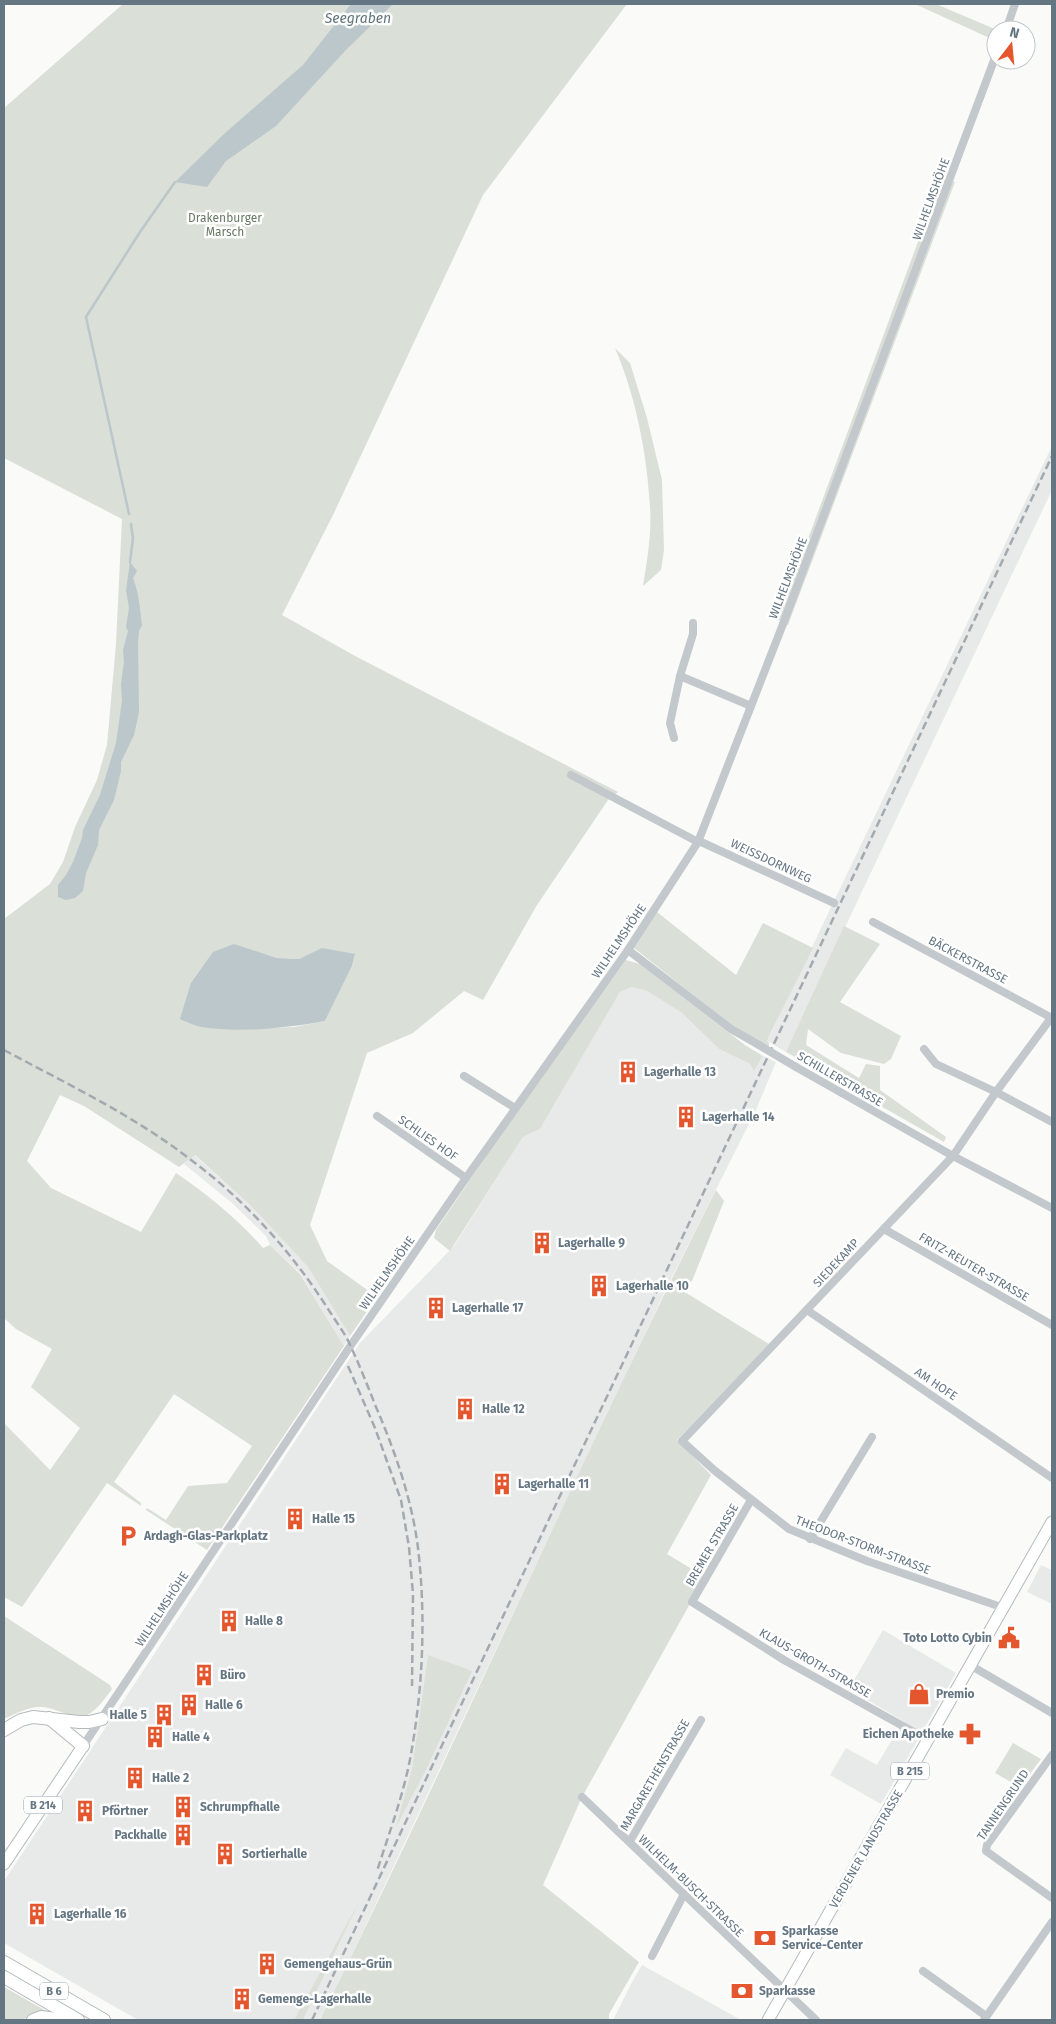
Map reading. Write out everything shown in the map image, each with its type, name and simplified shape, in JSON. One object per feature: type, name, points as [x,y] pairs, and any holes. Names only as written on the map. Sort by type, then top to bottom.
[{"type":"highway","points":[[4,1730],[21,1720],[33,1717],[79,1722],[102,1719]]},
{"type":"highway","points":[[49,1718],[83,1746]]},
{"type":"highway","name":"B 6","points":[[4,1962],[104,2020]]},
{"type":"highway","name":"B 6","points":[[4,1977],[78,2020]]},
{"type":"highway","name":"B 6","points":[[33,2020],[41,2017],[63,2020]]},
{"type":"main road","name":"VERDENER LANDSTRASSE","points":[[768,2020],[1052,1522]]},
{"type":"main road","name":"B 214","points":[[4,1864],[83,1746]]},
{"type":"street","points":[[1009,20],[1015,4]]},
{"type":"street","name":"WILHELMSHÖHE","points":[[83,1746],[342,1358],[515,1108],[628,950],[698,841],[793,598],[990,70]]},
{"type":"street","points":[[674,738],[670,722],[680,676],[693,634],[693,623]]},
{"type":"street","points":[[680,676],[751,706]]},
{"type":"street","name":"WEISSDORNWEG","points":[[571,775],[698,841],[834,903]]},
{"type":"street","name":"BÄCKERSTRASSE","points":[[873,922],[1052,1018]]},
{"type":"street","name":"SCHILLERSTRASSE","points":[[628,950],[731,1029],[954,1157],[1052,1208]]},
{"type":"street","name":"SIEDEKAMP","points":[[682,1440],[954,1157],[996,1092],[1052,1018]]},
{"type":"street","points":[[924,1049],[936,1064],[996,1092],[1052,1122]]},
{"type":"street","points":[[464,1076],[515,1108]]},
{"type":"street","name":"SCHLIES HOF","points":[[377,1116],[466,1178]]},
{"type":"street","name":"FRITZ-REUTER-STRASSE","points":[[884,1229],[1052,1325]]},
{"type":"street","name":"AM HOFE","points":[[807,1310],[1052,1478]]},
{"type":"street","points":[[810,1539],[872,1437]]},
{"type":"street","name":"THEODOR-STORM-STRASSE","points":[[682,1440],[714,1470],[789,1530],[867,1561],[1004,1608]]},
{"type":"street","name":"BREMER STRASSE","points":[[692,1602],[751,1500]]},
{"type":"street","name":"KLAUS-GROTH-STRASSE","points":[[692,1602],[784,1660],[928,1740]]},
{"type":"street","points":[[970,1666],[1052,1713]]},
{"type":"street","name":"MARGARETHENSTRASSE","points":[[630,1842],[701,1720]]},
{"type":"street","name":"TANNENGRUND","points":[[1052,1755],[987,1845],[986,1851],[1052,1898]]},
{"type":"street","name":"WILHELM-BUSCH-STRASSE","points":[[582,1797],[816,2020]]},
{"type":"street","points":[[652,1956],[684,1894]]},
{"type":"street","points":[[923,1971],[985,2018],[1049,1932],[1052,1922]]},
{"type":"shaded area","points":[[1052,446],[1052,490],[786,1052],[767,1041]]},
{"type":"shaded area","points":[[632,987],[647,991],[682,1013],[719,1049],[750,1064],[754,1071],[763,1056],[776,1062],[756,1110],[668,1285],[320,2020],[303,2020],[354,1912],[294,2020],[138,2020],[4,1943],[4,1881],[360,1343],[454,1246],[523,1137],[540,1129],[620,992]],"holes":[[[428,1655],[424,1774],[397,1824],[412,1768]]]},
{"type":"shaded area","points":[[194,1155],[250,1205],[308,1267],[350,1336],[344,1346],[300,1273],[270,1245],[266,1236],[232,1203],[184,1164]]},
{"type":"shaded area","points":[[1041,1565],[1052,1570],[1052,1604],[1027,1592]]},
{"type":"shaded area","points":[[883,1630],[956,1673],[881,1804],[830,1775],[846,1748],[877,1765],[903,1721],[849,1689]]},
{"type":"shaded area","points":[[642,1965],[741,2020],[613,2020]]},
{"type":"green space","name":"Drakenburger Marsch","points":[[123,4],[627,4],[483,195],[333,515],[282,615],[357,657],[618,792],[608,800],[537,905],[483,1000],[464,991],[413,1033],[367,1053],[310,1225],[327,1261],[377,1297],[350,1336],[308,1267],[250,1205],[195,1155],[179,1167],[84,1106],[60,1095],[27,1161],[51,1188],[141,1232],[176,1173],[222,1208],[263,1248],[270,1245],[300,1274],[344,1346],[207,1550],[146,1510],[147,1508],[166,1520],[188,1486],[227,1483],[252,1446],[174,1394],[114,1482],[141,1503],[141,1506],[107,1483],[22,1607],[4,1597],[4,1423],[50,1470],[80,1428],[31,1387],[52,1349],[16,1329],[4,1318],[4,919],[50,884],[63,862],[75,827],[97,780],[107,745],[116,644],[122,519],[4,458],[4,108]],"holes":[[[234,945],[277,958],[299,959],[321,949],[355,955],[352,966],[325,1021],[294,1027],[242,1029]]]},
{"type":"green space","points":[[915,4],[936,4],[986,25],[986,36]]},
{"type":"green space","points":[[942,177],[955,182],[788,625],[778,620]]},
{"type":"green space","points":[[615,348],[630,363],[647,418],[662,480],[664,550],[661,570],[643,586],[650,527],[646,467],[635,406]]},
{"type":"green space","points":[[657,912],[736,975],[763,923],[813,948],[770,1034],[767,1041],[769,1047],[736,1029],[634,948]]},
{"type":"green space","points":[[844,926],[880,944],[840,1002],[901,1036],[891,1059],[884,1064],[841,1053],[808,1029],[806,1045],[859,1078],[866,1064],[880,1066],[880,1090],[946,1137],[944,1142],[786,1052]]},
{"type":"green space","points":[[626,960],[640,964],[745,1045],[763,1056],[754,1071],[750,1064],[719,1049],[682,1013],[647,991],[632,987],[620,992],[540,1129],[523,1137],[450,1251],[434,1238],[436,1230],[518,1109]]},
{"type":"green space","points":[[716,1190],[724,1201],[692,1281],[675,1286],[769,1344],[677,1440],[711,1475],[667,1554],[705,1577],[582,1797],[543,1885],[639,1962],[609,2014],[609,2020],[320,2020],[420,1813],[615,1397]]},
{"type":"green space","points":[[4,1616],[110,1685],[112,1689],[99,1706],[83,1716],[71,1715],[46,1707],[35,1707],[4,1719]]},
{"type":"green space","points":[[428,1655],[472,1671],[424,1774],[396,1827],[412,1768]]},
{"type":"green space","points":[[1013,1743],[1041,1759],[1020,1787],[995,1773]]},
{"type":"green space","points":[[359,1902],[303,2020],[294,2020]]},
{"type":"green space","points":[[4,1987],[48,2012],[32,2015],[22,2020],[4,2020]]},
{"type":"water","name":"Seegraben","points":[[351,4],[393,4],[345,51],[276,126],[226,161],[207,187],[175,182],[224,134],[303,65]]},
{"type":"water","points":[[130,562],[137,571],[133,578],[138,595],[142,625],[139,631],[138,642],[139,712],[134,735],[121,762],[121,771],[114,800],[99,830],[98,845],[86,873],[83,891],[75,898],[66,900],[58,897],[58,885],[73,862],[83,830],[100,795],[116,743],[122,701],[123,650],[128,631],[126,627],[129,608],[126,590]]},
{"type":"water","points":[[234,944],[277,958],[299,959],[322,948],[355,954],[352,966],[325,1021],[280,1028],[232,1030],[199,1026],[180,1019],[191,983],[213,952]]},
{"type":"waterway","points":[[129,514],[86,317],[140,232],[175,182]]},
{"type":"waterway","points":[[130,562],[133,538],[131,524]]},
{"type":"railway","points":[[312,2020],[1052,456]]},
{"type":"railway","points":[[4,1050],[126,1116],[173,1146],[215,1179],[252,1213],[286,1251],[316,1291],[344,1334],[354,1354],[390,1441],[412,1512],[418,1548],[422,1599],[421,1677],[411,1754],[400,1799],[377,1871]]},
{"type":"railway","points":[[348,1366],[375,1428],[401,1500],[409,1547],[413,1594],[412,1686]]},
{"type":"place","name":"Lagerhalle 13","points":[[628,1072]]},
{"type":"place","name":"Lagerhalle 14","points":[[686,1117]]},
{"type":"place","name":"Lagerhalle 9","points":[[542,1243]]},
{"type":"place","name":"Lagerhalle 10","points":[[599,1286]]},
{"type":"place","name":"Lagerhalle 17","points":[[436,1308]]},
{"type":"place","name":"Halle 12","points":[[465,1409]]},
{"type":"place","name":"Lagerhalle 11","points":[[502,1484]]},
{"type":"place","name":"Halle 15","points":[[295,1519]]},
{"type":"place","name":"Ardagh-Glas-Parkplatz","points":[[128,1536]]},
{"type":"place","name":"Halle 8","points":[[229,1621]]},
{"type":"place","name":"Toto Lotto Cybin","points":[[1009,1638]]},
{"type":"place","name":"Büro","points":[[204,1675]]},
{"type":"place","name":"Premio","points":[[919,1694]]},
{"type":"place","name":"Halle 6","points":[[189,1705]]},
{"type":"place","name":"Halle 5","points":[[164,1715]]},
{"type":"place","name":"Eichen Apotheke","points":[[970,1734]]},
{"type":"place","name":"Halle 4","points":[[155,1737]]},
{"type":"place","name":"Halle 2","points":[[135,1778]]},
{"type":"place","name":"Schrumpfhalle","points":[[183,1807]]},
{"type":"place","name":"Pförtner","points":[[85,1811]]},
{"type":"place","name":"Packhalle","points":[[183,1835]]},
{"type":"place","name":"Sortierhalle","points":[[225,1854]]},
{"type":"place","name":"Lagerhalle 16","points":[[37,1914]]},
{"type":"place","name":"Sparkasse Service-Center","points":[[765,1938]]},
{"type":"place","name":"Gemengehaus-Grün","points":[[267,1964]]},
{"type":"place","name":"Sparkasse","points":[[742,1991]]},
{"type":"place","name":"Gemenge-Lagerhalle","points":[[242,1999]]}]
